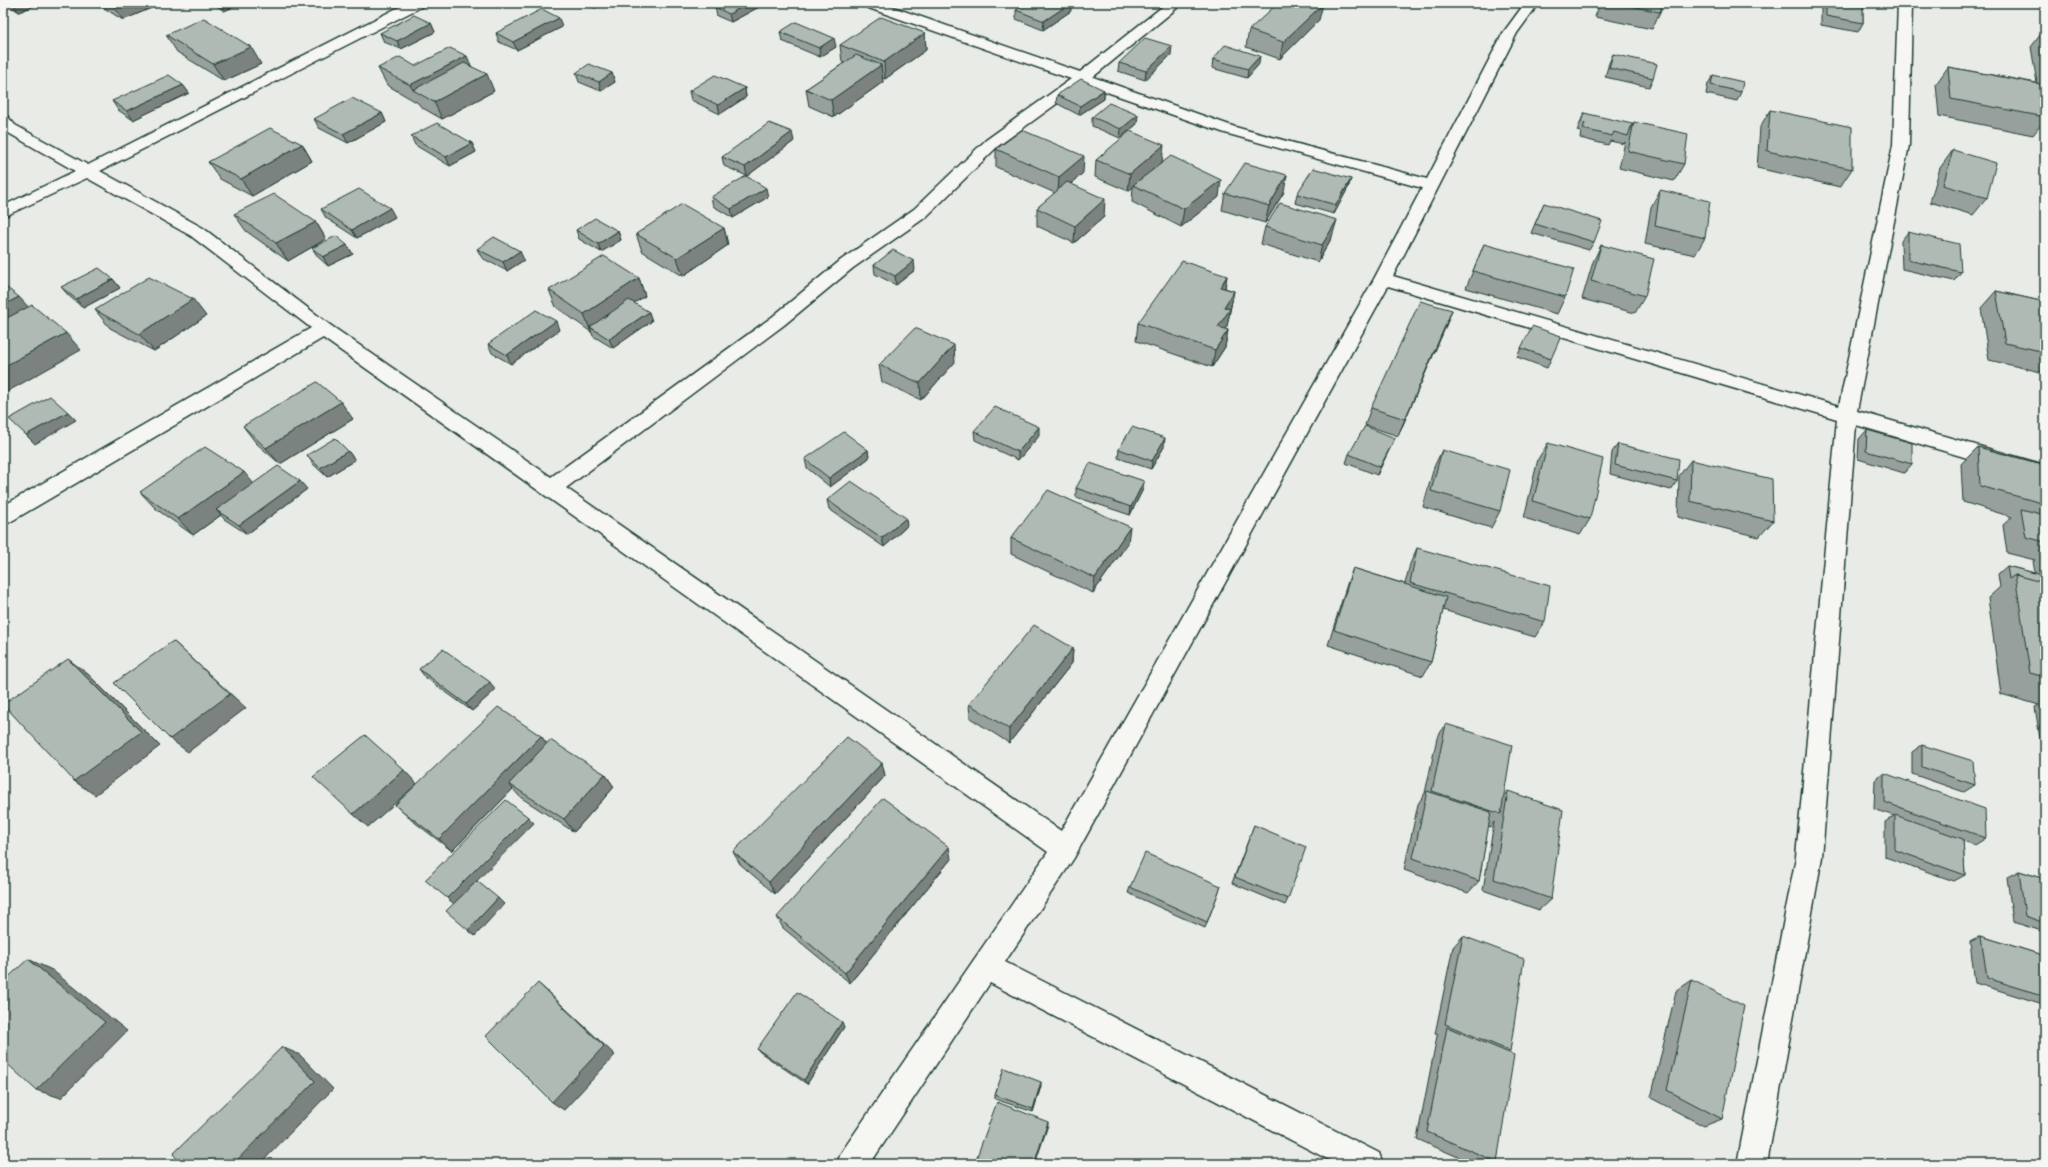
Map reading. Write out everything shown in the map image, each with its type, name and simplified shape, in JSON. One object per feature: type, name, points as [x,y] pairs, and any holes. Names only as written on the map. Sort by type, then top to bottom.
[{"type":"street","points":[[868,3],[1230,130],[1430,185]]},
{"type":"street","points":[[551,488],[686,386],[778,322],[847,264],[920,213],[992,143],[1082,78],[1176,3]]},
{"type":"street","points":[[852,1164],[1065,850],[1383,279],[1430,185],[1510,33],[1532,3]]},
{"type":"street","points":[[1752,1164],[1809,857],[1847,414],[1901,145],[1905,3]]},
{"type":"street","points":[[3,212],[88,171],[408,5]]},
{"type":"street","points":[[3,120],[10,128],[197,232],[324,329],[1065,850]]},
{"type":"street","points":[[1383,279],[2045,473]]},
{"type":"street","points":[[3,516],[324,329]]},
{"type":"street","points":[[985,966],[1368,1164]]},
{"type":"building","points":[[723,3],[749,3],[729,14],[715,7]]},
{"type":"building","points":[[1027,3],[1071,3],[1044,21],[1016,10]]},
{"type":"building","points":[[1278,3],[1323,4],[1283,42],[1249,30]]},
{"type":"building","points":[[1616,3],[1663,3],[1660,12]]},
{"type":"building","points":[[1826,3],[1863,3],[1863,23],[1826,16]]},
{"type":"building","points":[[542,9],[559,18],[513,42],[496,33]]},
{"type":"building","points":[[414,15],[431,23],[397,41],[380,33]]},
{"type":"building","points":[[881,17],[925,33],[884,62],[840,45]]},
{"type":"building","points":[[204,18],[251,47],[213,64],[166,35]]},
{"type":"building","points":[[796,22],[834,38],[819,48],[780,32]]},
{"type":"building","points":[[1145,38],[1172,46],[1146,71],[1119,63]]},
{"type":"building","points":[[1225,45],[1260,56],[1248,69],[1213,59]]},
{"type":"building","points":[[450,48],[467,56],[410,85],[378,68],[400,57],[415,66]]},
{"type":"building","points":[[1613,54],[1657,64],[1653,78],[1609,68]]},
{"type":"building","points":[[856,55],[881,65],[831,100],[806,89]]},
{"type":"building","points":[[464,63],[487,74],[434,102],[413,90]]},
{"type":"building","points":[[589,64],[612,73],[599,82],[576,73]]},
{"type":"building","points":[[1948,67],[2040,84],[2045,117],[1951,99]]},
{"type":"building","points":[[169,75],[183,85],[127,111],[112,101]]},
{"type":"building","points":[[715,75],[745,88],[718,105],[689,91]]},
{"type":"building","points":[[1713,75],[1743,82],[1741,92],[1711,85]]},
{"type":"building","points":[[1081,79],[1104,90],[1080,106],[1057,95]]},
{"type":"building","points":[[352,98],[382,113],[343,134],[314,119]]},
{"type":"building","points":[[1109,103],[1138,115],[1121,129],[1092,117]]},
{"type":"building","points":[[1770,110],[1852,127],[1852,169],[1767,151]]},
{"type":"building","points":[[1584,113],[1632,124],[1628,136],[1614,132],[1612,136],[1583,129],[1585,123],[1581,122]]},
{"type":"building","points":[[1634,122],[1688,134],[1684,164],[1628,151]]},
{"type":"building","points":[[437,123],[472,143],[446,157],[411,136]]},
{"type":"building","points":[[769,123],[792,132],[745,167],[722,157]]},
{"type":"building","points":[[270,128],[302,144],[241,179],[208,162]]},
{"type":"building","points":[[1022,130],[1084,156],[1059,177],[996,149]]},
{"type":"building","points":[[1130,131],[1164,145],[1130,174],[1096,160]]},
{"type":"building","points":[[1953,150],[1996,163],[1987,198],[1943,185]]},
{"type":"building","points":[[1171,156],[1221,180],[1184,209],[1133,185]]},
{"type":"building","points":[[1245,163],[1287,175],[1269,206],[1225,193]]},
{"type":"building","points":[[1313,168],[1351,179],[1336,205],[1297,194]]},
{"type":"building","points":[[746,176],[766,188],[731,209],[711,197]]},
{"type":"building","points":[[1067,182],[1105,199],[1075,226],[1037,208]]},
{"type":"building","points":[[359,189],[390,208],[352,230],[321,209]]},
{"type":"building","points":[[1660,190],[1710,201],[1705,238],[1655,226]]},
{"type":"building","points":[[274,194],[316,222],[276,243],[234,214]]},
{"type":"building","points":[[1280,203],[1337,220],[1322,245],[1265,227]]},
{"type":"building","points":[[1544,203],[1602,221],[1594,242],[1535,224]]},
{"type":"building","points":[[682,204],[724,228],[677,258],[636,234]]},
{"type":"building","points":[[595,218],[618,231],[598,244],[576,230]]},
{"type":"building","points":[[1908,232],[1959,244],[1961,272],[1908,260]]},
{"type":"building","points":[[336,236],[347,245],[323,257],[312,248]]},
{"type":"building","points":[[494,237],[520,251],[503,262],[477,249]]},
{"type":"building","points":[[1484,244],[1574,269],[1565,297],[1473,271]]},
{"type":"building","points":[[1601,245],[1654,259],[1645,296],[1591,281]]},
{"type":"building","points":[[893,250],[914,261],[895,276],[874,265]]},
{"type":"building","points":[[604,256],[639,278],[584,314],[549,290]]},
{"type":"building","points":[[1182,261],[1227,276],[1220,287],[1234,291],[1224,307],[1230,309],[1218,327],[1228,330],[1215,350],[1138,323]]},
{"type":"building","points":[[99,268],[113,279],[76,299],[61,287]]},
{"type":"building","points":[[149,277],[193,299],[139,334],[95,310]]},
{"type":"building","points":[[3,285],[19,297],[3,305]]},
{"type":"building","points":[[1996,291],[2045,302],[2045,352],[2005,343]]},
{"type":"building","points":[[629,300],[649,312],[609,339],[590,327]]},
{"type":"building","points":[[1420,301],[1452,310],[1405,419],[1371,408]]},
{"type":"building","points":[[32,305],[66,333],[3,367],[3,320]]},
{"type":"building","points":[[536,310],[556,321],[507,355],[488,344]]},
{"type":"building","points":[[1532,326],[1561,336],[1551,359],[1521,348]]},
{"type":"building","points":[[915,328],[954,345],[920,383],[879,365]]},
{"type":"building","points":[[317,382],[341,402],[266,448],[243,426]]},
{"type":"building","points":[[50,396],[68,412],[26,435],[9,419]]},
{"type":"building","points":[[995,407],[1039,427],[1018,452],[974,431]]},
{"type":"building","points":[[1365,426],[1395,438],[1380,467],[1349,454]]},
{"type":"building","points":[[1132,427],[1165,438],[1152,461],[1119,449]]},
{"type":"building","points":[[1867,430],[1912,443],[1912,464],[1866,451]]},
{"type":"building","points":[[844,432],[868,450],[829,478],[805,459]]},
{"type":"building","points":[[335,438],[348,451],[320,468],[307,455]]},
{"type":"building","points":[[1548,443],[1603,459],[1590,519],[1533,501]]},
{"type":"building","points":[[1618,444],[1679,459],[1677,481],[1615,465]]},
{"type":"building","points":[[205,447],[244,472],[178,519],[140,492]]},
{"type":"building","points":[[1978,447],[2045,465],[2045,504],[1980,486]]},
{"type":"building","points":[[1442,450],[1510,470],[1500,511],[1431,491]]},
{"type":"building","points":[[1691,460],[1772,479],[1773,521],[1690,501]]},
{"type":"building","points":[[1090,463],[1144,481],[1131,507],[1076,488]]},
{"type":"building","points":[[278,466],[300,481],[239,525],[216,510]]},
{"type":"building","points":[[851,481],[906,518],[882,538],[827,500]]},
{"type":"building","points":[[1048,490],[1130,527],[1095,578],[1011,538]]},
{"type":"building","points":[[2021,509],[2045,515],[2045,542],[2026,537]]},
{"type":"building","points":[[1417,548],[1550,586],[1545,622],[1410,583]]},
{"type":"building","points":[[2007,566],[2042,575],[2043,583],[2015,575],[2009,579]]},
{"type":"building","points":[[1353,568],[1446,597],[1431,662],[1334,630]]},
{"type":"building","points":[[2015,575],[2045,583],[2045,677],[2030,673]]},
{"type":"building","points":[[1034,625],[1073,648],[1009,729],[969,704]]},
{"type":"building","points":[[173,641],[230,694],[170,739],[114,683]]},
{"type":"building","points":[[443,649],[490,682],[466,704],[419,669]]},
{"type":"building","points":[[68,659],[141,732],[74,781],[3,704]]},
{"type":"building","points":[[498,707],[541,736],[439,839],[395,805]]},
{"type":"building","points":[[1446,724],[1512,745],[1501,814],[1432,791]]},
{"type":"building","points":[[365,735],[404,770],[353,814],[313,777]]},
{"type":"building","points":[[847,737],[882,763],[769,882],[733,852]]},
{"type":"building","points":[[550,740],[605,774],[564,819],[509,784]]},
{"type":"building","points":[[1922,745],[1973,761],[1975,785],[1922,767]]},
{"type":"building","points":[[1884,773],[1985,809],[1986,838],[1884,802]]},
{"type":"building","points":[[1427,791],[1491,812],[1479,881],[1413,858]]},
{"type":"building","points":[[1508,791],[1563,810],[1551,899],[1494,879]]},
{"type":"building","points":[[883,798],[949,847],[845,973],[777,917]]},
{"type":"building","points":[[506,800],[528,817],[447,898],[425,880]]},
{"type":"building","points":[[1895,815],[1963,839],[1965,875],[1895,850]]},
{"type":"building","points":[[1254,825],[1306,847],[1288,899],[1235,877]]},
{"type":"building","points":[[1145,853],[1221,886],[1207,922],[1130,887]]},
{"type":"building","points":[[2019,871],[2045,879],[2045,923],[2025,916]]},
{"type":"building","points":[[477,881],[498,898],[468,930],[446,911]]},
{"type":"building","points":[[1463,936],[1524,959],[1510,1051],[1445,1024]]},
{"type":"building","points":[[1981,936],[2045,956],[2045,996],[1987,978]]},
{"type":"building","points":[[28,959],[105,1022],[36,1090],[3,1060],[3,982]]},
{"type":"building","points":[[1692,980],[1744,1006],[1722,1119],[1667,1090]]},
{"type":"building","points":[[538,983],[604,1046],[552,1102],[486,1036]]},
{"type":"building","points":[[797,992],[842,1022],[804,1080],[757,1049]]},
{"type":"building","points":[[1447,1027],[1514,1055],[1497,1162],[1427,1132]]},
{"type":"building","points":[[282,1047],[315,1081],[233,1164],[182,1164],[173,1154]]},
{"type":"building","points":[[1004,1068],[1041,1082],[1033,1109],[995,1095]]},
{"type":"building","points":[[997,1102],[1048,1122],[1034,1164],[980,1164],[975,1162]]}]
